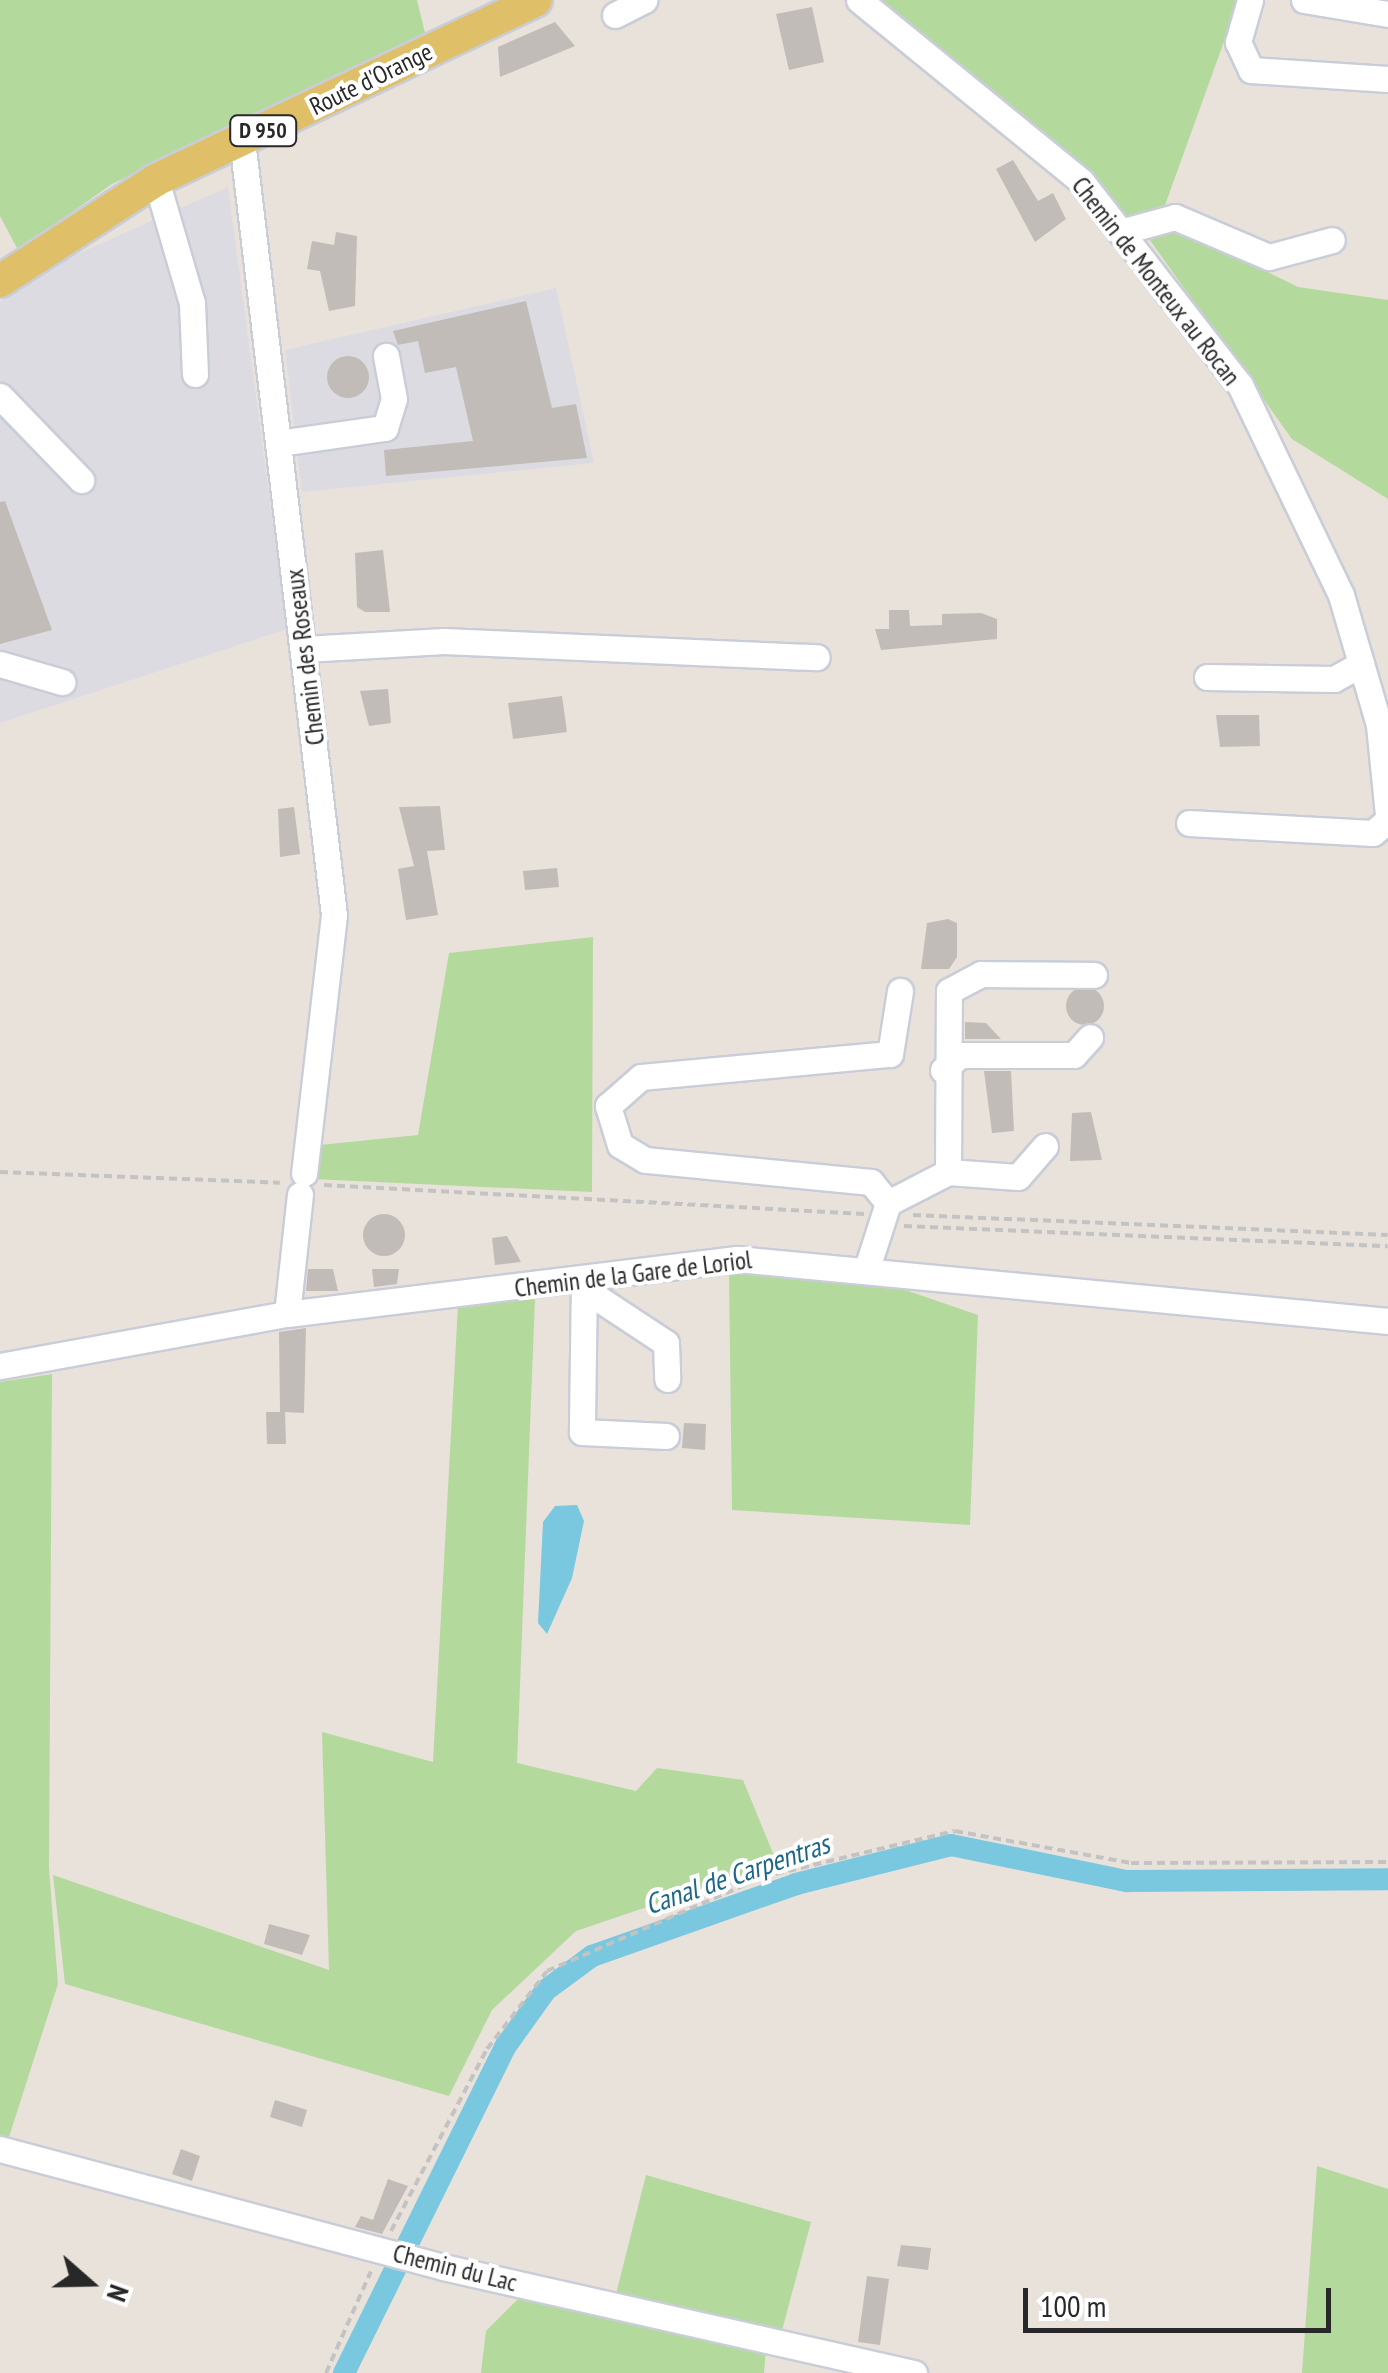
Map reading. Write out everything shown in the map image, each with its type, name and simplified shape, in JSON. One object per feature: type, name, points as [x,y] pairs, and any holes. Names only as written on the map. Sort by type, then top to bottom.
[{"type":"main road","name":"Route d'Orange","points":[[3,271],[156,180],[536,0]]},
{"type":"street","points":[[615,15],[644,0]]},
{"type":"street","name":"Chemin de Monteux au Rocan","points":[[858,0],[1081,180],[1240,385],[1341,595],[1361,664],[1388,818],[1373,833],[1189,822]]},
{"type":"street","points":[[1250,0],[1238,42],[1251,70],[1388,79]]},
{"type":"street","points":[[1304,0],[1388,14]]},
{"type":"street","name":"Chemin des Roseaux","points":[[242,140],[304,649],[335,950],[286,1314]]},
{"type":"street","points":[[156,180],[192,303],[195,374]]},
{"type":"street","points":[[1120,232],[1175,217],[1269,257],[1332,240]]},
{"type":"street","points":[[279,443],[385,428],[394,398],[386,356]]},
{"type":"street","points":[[0,396],[81,480]]},
{"type":"street","points":[[304,649],[444,641],[817,657]]},
{"type":"street","points":[[0,664],[62,682]]},
{"type":"street","points":[[1207,677],[1334,679],[1361,664]]},
{"type":"street","points":[[948,1172],[944,1011],[961,980],[1094,975]]},
{"type":"street","points":[[867,1268],[883,1214],[871,1182],[645,1160],[620,1144],[608,1106],[641,1078],[728,1076],[890,1054],[900,991]]},
{"type":"street","points":[[943,1070],[960,1055],[1074,1055],[1090,1037]]},
{"type":"street","points":[[883,1214],[948,1172],[1018,1177],[1046,1146]]},
{"type":"street","name":"Chemin de la Gare de Loriol","points":[[0,1366],[286,1314],[584,1284],[737,1259],[867,1268],[1388,1321]]},
{"type":"street","points":[[584,1284],[666,1343],[667,1379]]},
{"type":"street","points":[[584,1284],[582,1432],[666,1436]]},
{"type":"street","name":"Chemin du Lac","points":[[0,2148],[394,2253],[914,2373]]},
{"type":"path","points":[[0,1172],[1388,1235]]},
{"type":"path","points":[[883,1214],[1388,1246]]},
{"type":"path","points":[[326,2373],[394,2253],[487,2049],[548,1971],[763,1877],[955,1831],[1132,1863],[1388,1862]]},
{"type":"shaded area","points":[[228,187],[287,629],[0,723],[0,302],[50,266]]},
{"type":"shaded area","points":[[556,288],[594,463],[302,492],[285,350]]},
{"type":"green space","points":[[0,0],[417,0],[425,33],[112,184],[18,250],[0,216]]},
{"type":"green space","points":[[874,0],[1239,0],[1164,208],[1130,221],[1090,171]]},
{"type":"green space","points":[[1174,226],[1298,287],[1388,300],[1388,499],[1292,439],[1144,232]]},
{"type":"green space","points":[[593,937],[592,1192],[312,1179],[320,1145],[418,1135],[449,953]]},
{"type":"green space","points":[[770,1266],[856,1273],[978,1315],[970,1525],[732,1510],[729,1273]]},
{"type":"green space","points":[[535,1298],[517,1763],[636,1791],[657,1768],[743,1780],[777,1863],[576,1931],[492,2010],[449,2096],[65,1984],[53,1875],[329,1970],[322,1732],[433,1762],[458,1305]]},
{"type":"green space","points":[[52,1374],[49,1868],[58,1984],[8,2140],[0,2137],[0,1382]]},
{"type":"green space","points":[[1317,2166],[1388,2189],[1388,2373],[1302,2373]]},
{"type":"green space","points":[[646,2175],[811,2222],[780,2338],[615,2298]]},
{"type":"green space","points":[[525,2292],[766,2349],[764,2373],[481,2373],[486,2331]]},
{"type":"water","points":[[577,1505],[584,1521],[572,1578],[547,1634],[538,1623],[543,1522],[555,1506]]},
{"type":"building","points":[[812,7],[824,62],[789,70],[776,14]]},
{"type":"building","points":[[555,22],[575,46],[500,77],[498,47]]},
{"type":"building","points":[[1013,160],[1038,201],[1053,193],[1066,219],[1035,242],[996,169]]},
{"type":"building","points":[[336,232],[357,236],[355,306],[329,311],[320,271],[307,269],[312,241],[334,245]]},
{"type":"building","points":[[526,301],[552,408],[576,404],[587,458],[386,476],[384,450],[473,441],[456,367],[425,373],[418,341],[398,345],[393,331]]},
{"type":"building","points":[[348,356],[363,362],[369,377],[363,392],[348,398],[333,392],[327,377],[333,362]]},
{"type":"building","points":[[5,501],[52,630],[0,644],[0,502]]},
{"type":"building","points":[[383,550],[390,612],[365,612],[357,607],[355,553]]},
{"type":"building","points":[[889,610],[909,610],[910,626],[942,625],[942,614],[981,613],[997,619],[997,639],[881,650],[875,629],[889,629]]},
{"type":"building","points":[[388,689],[391,723],[369,726],[360,691]]},
{"type":"building","points":[[562,696],[567,732],[513,739],[508,703]]},
{"type":"building","points":[[1216,715],[1259,715],[1260,746],[1220,747]]},
{"type":"building","points":[[440,806],[445,850],[427,851],[438,915],[406,920],[398,869],[414,866],[399,807]]},
{"type":"building","points":[[294,807],[300,854],[280,857],[278,809]]},
{"type":"building","points":[[557,868],[559,887],[525,890],[523,871]]},
{"type":"building","points":[[948,919],[957,923],[957,957],[949,969],[921,969],[927,923]]},
{"type":"building","points":[[1085,987],[1098,993],[1104,1006],[1098,1019],[1085,1025],[1072,1019],[1066,1006],[1072,993]]},
{"type":"building","points":[[965,1022],[986,1023],[1001,1039],[965,1039]]},
{"type":"building","points":[[984,1071],[1011,1071],[1014,1131],[992,1133]]},
{"type":"building","points":[[1091,1112],[1102,1160],[1070,1161],[1072,1113]]},
{"type":"building","points":[[384,1214],[399,1220],[405,1235],[399,1250],[384,1256],[369,1250],[363,1235],[369,1220]]},
{"type":"building","points":[[507,1236],[521,1262],[495,1265],[492,1238]]},
{"type":"building","points":[[308,1269],[333,1269],[338,1291],[306,1291]]},
{"type":"building","points":[[372,1269],[399,1269],[397,1284],[374,1287]]},
{"type":"building","points":[[306,1328],[304,1413],[285,1412],[286,1444],[267,1444],[266,1412],[280,1412],[279,1332]]},
{"type":"building","points":[[684,1423],[706,1424],[705,1450],[682,1448]]},
{"type":"building","points":[[269,1924],[310,1935],[302,1955],[264,1944]]},
{"type":"building","points":[[275,2100],[307,2110],[302,2127],[270,2117]]},
{"type":"building","points":[[181,2149],[200,2156],[192,2181],[172,2174]]},
{"type":"building","points":[[388,2179],[408,2186],[382,2234],[355,2227],[361,2216],[373,2220]]},
{"type":"building","points":[[901,2245],[931,2248],[928,2270],[897,2266]]},
{"type":"building","points":[[867,2276],[889,2279],[880,2345],[858,2342]]},
{"type":"waterway","name":"Canal de Carpentras","points":[[344,2373],[505,2047],[546,1990],[592,1956],[796,1884],[951,1845],[1127,1881],[1388,1879]]}]
